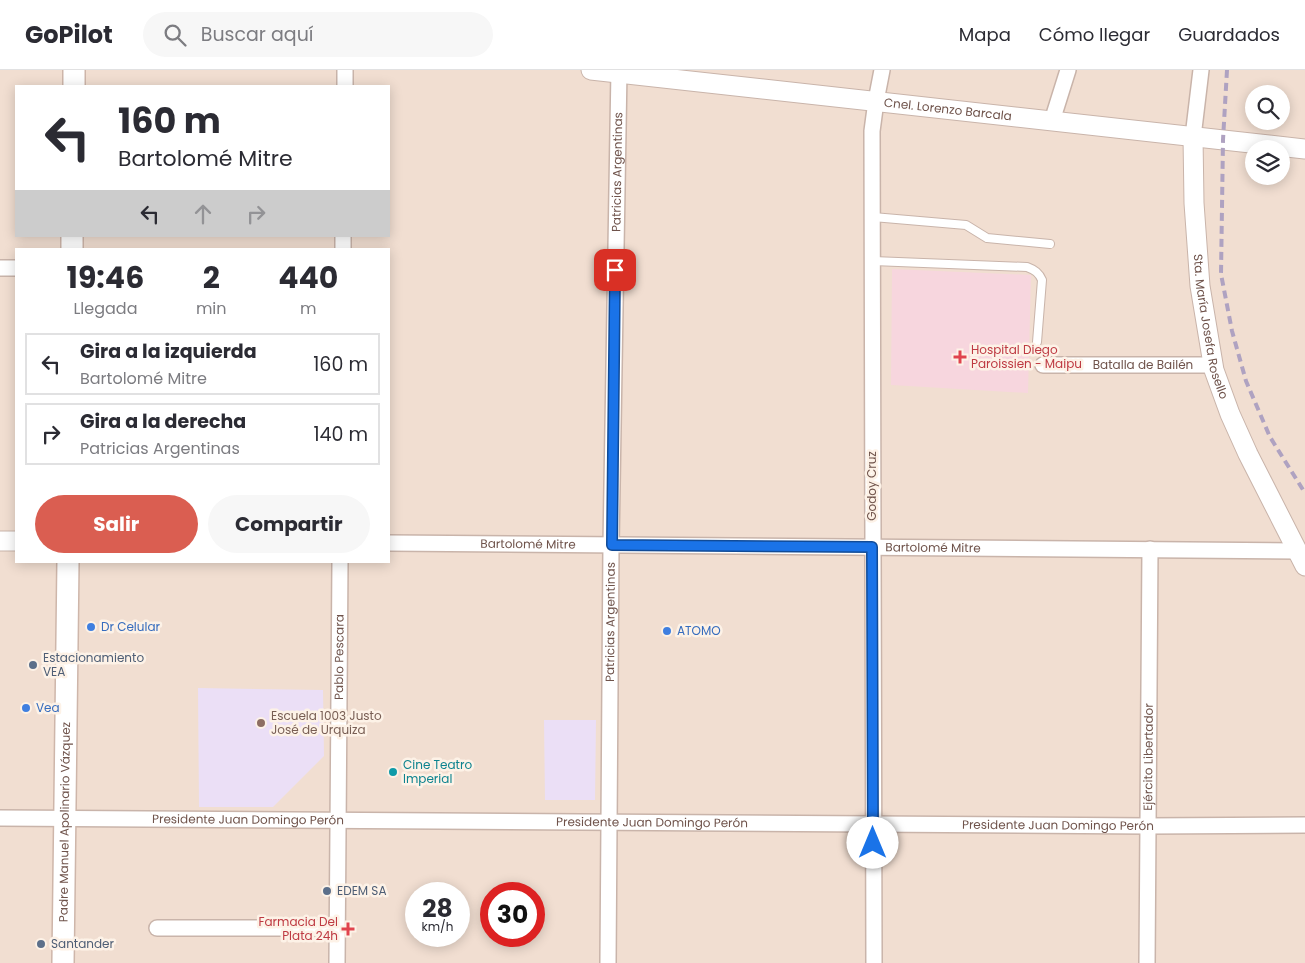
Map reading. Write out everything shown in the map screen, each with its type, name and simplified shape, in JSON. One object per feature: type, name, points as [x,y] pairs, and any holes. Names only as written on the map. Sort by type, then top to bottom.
[{"type":"main road","points":[[74,70],[74,85]]},
{"type":"main road","name":"Padre Manuel Apolinario Vázquez","points":[[64,963],[68,563]]},
{"type":"street","points":[[345,70],[345,85]]},
{"type":"street","name":"Cnel. Lorenzo Barcala","points":[[591,70],[618,71],[1305,149]]},
{"type":"street","name":"Godoy Cruz","points":[[874,963],[872,131],[882,70]]},
{"type":"street","points":[[1052,121],[1068,70]]},
{"type":"street","name":"Sta. María Josefa Rosello","points":[[1201,70],[1193,137],[1194,203],[1200,286],[1214,365],[1230,414],[1300,559]]},
{"type":"street","name":"Patricias Argentinas","points":[[608,963],[618,71]]},
{"type":"street","points":[[0,268],[15,268]]},
{"type":"street","name":"Batalla de Bailén","points":[[1043,365],[1214,365]]},
{"type":"street","points":[[0,541],[15,542]]},
{"type":"street","name":"Bartolomé Mitre","points":[[390,543],[1150,549],[1300,559]]},
{"type":"street","name":"Ejército Libertador","points":[[1147,963],[1150,549]]},
{"type":"street","name":"Pablo Pescara","points":[[337,963],[340,563]]},
{"type":"street","name":"Presidente Juan Domingo Perón","points":[[0,818],[1148,826],[1305,825]]},
{"type":"street","points":[[157,928],[337,928]]},
{"type":"lane","points":[[873,217],[966,225],[987,238],[1050,244]]},
{"type":"lane","points":[[873,261],[1027,267],[1040,274],[1042,280],[1038,342]]},
{"type":"shaded area","points":[[0,70],[1305,70],[1305,963],[0,963]]},
{"type":"shaded area","name":"Hospital Diego Paroissien - Maipu","points":[[892,269],[1031,275],[1028,393],[891,385]]},
{"type":"shaded area","name":"Escuela 1003 Justo José de Urquiza","points":[[198,688],[323,690],[324,756],[273,807],[199,807]]},
{"type":"shaded area","points":[[544,720],[596,720],[595,800],[545,800]]},
{"type":"railway","points":[[1227,70],[1223,140],[1221,274],[1232,331],[1246,381],[1270,437],[1305,493]]},
{"type":"place","name":"Hospital Diego Paroissien - Maipu","points":[[960,357]]},
{"type":"place","name":"Dr Celular","points":[[91,627]]},
{"type":"place","name":"ATOMO","points":[[667,631]]},
{"type":"place","name":"Estacionamiento VEA","points":[[33,665]]},
{"type":"place","name":"Vea","points":[[26,708]]},
{"type":"place","name":"Escuela 1003 Justo José de Urquiza","points":[[261,723]]},
{"type":"place","name":"Cine Teatro Imperial","points":[[393,772]]},
{"type":"place","name":"EDEM SA","points":[[327,891]]},
{"type":"place","name":"Farmacia Del Plata 24h","points":[[348,929]]},
{"type":"place","name":"Santander","points":[[41,944]]},
{"type":"route","points":[[615,270],[612,545],[872,547],[873,843]]}]
